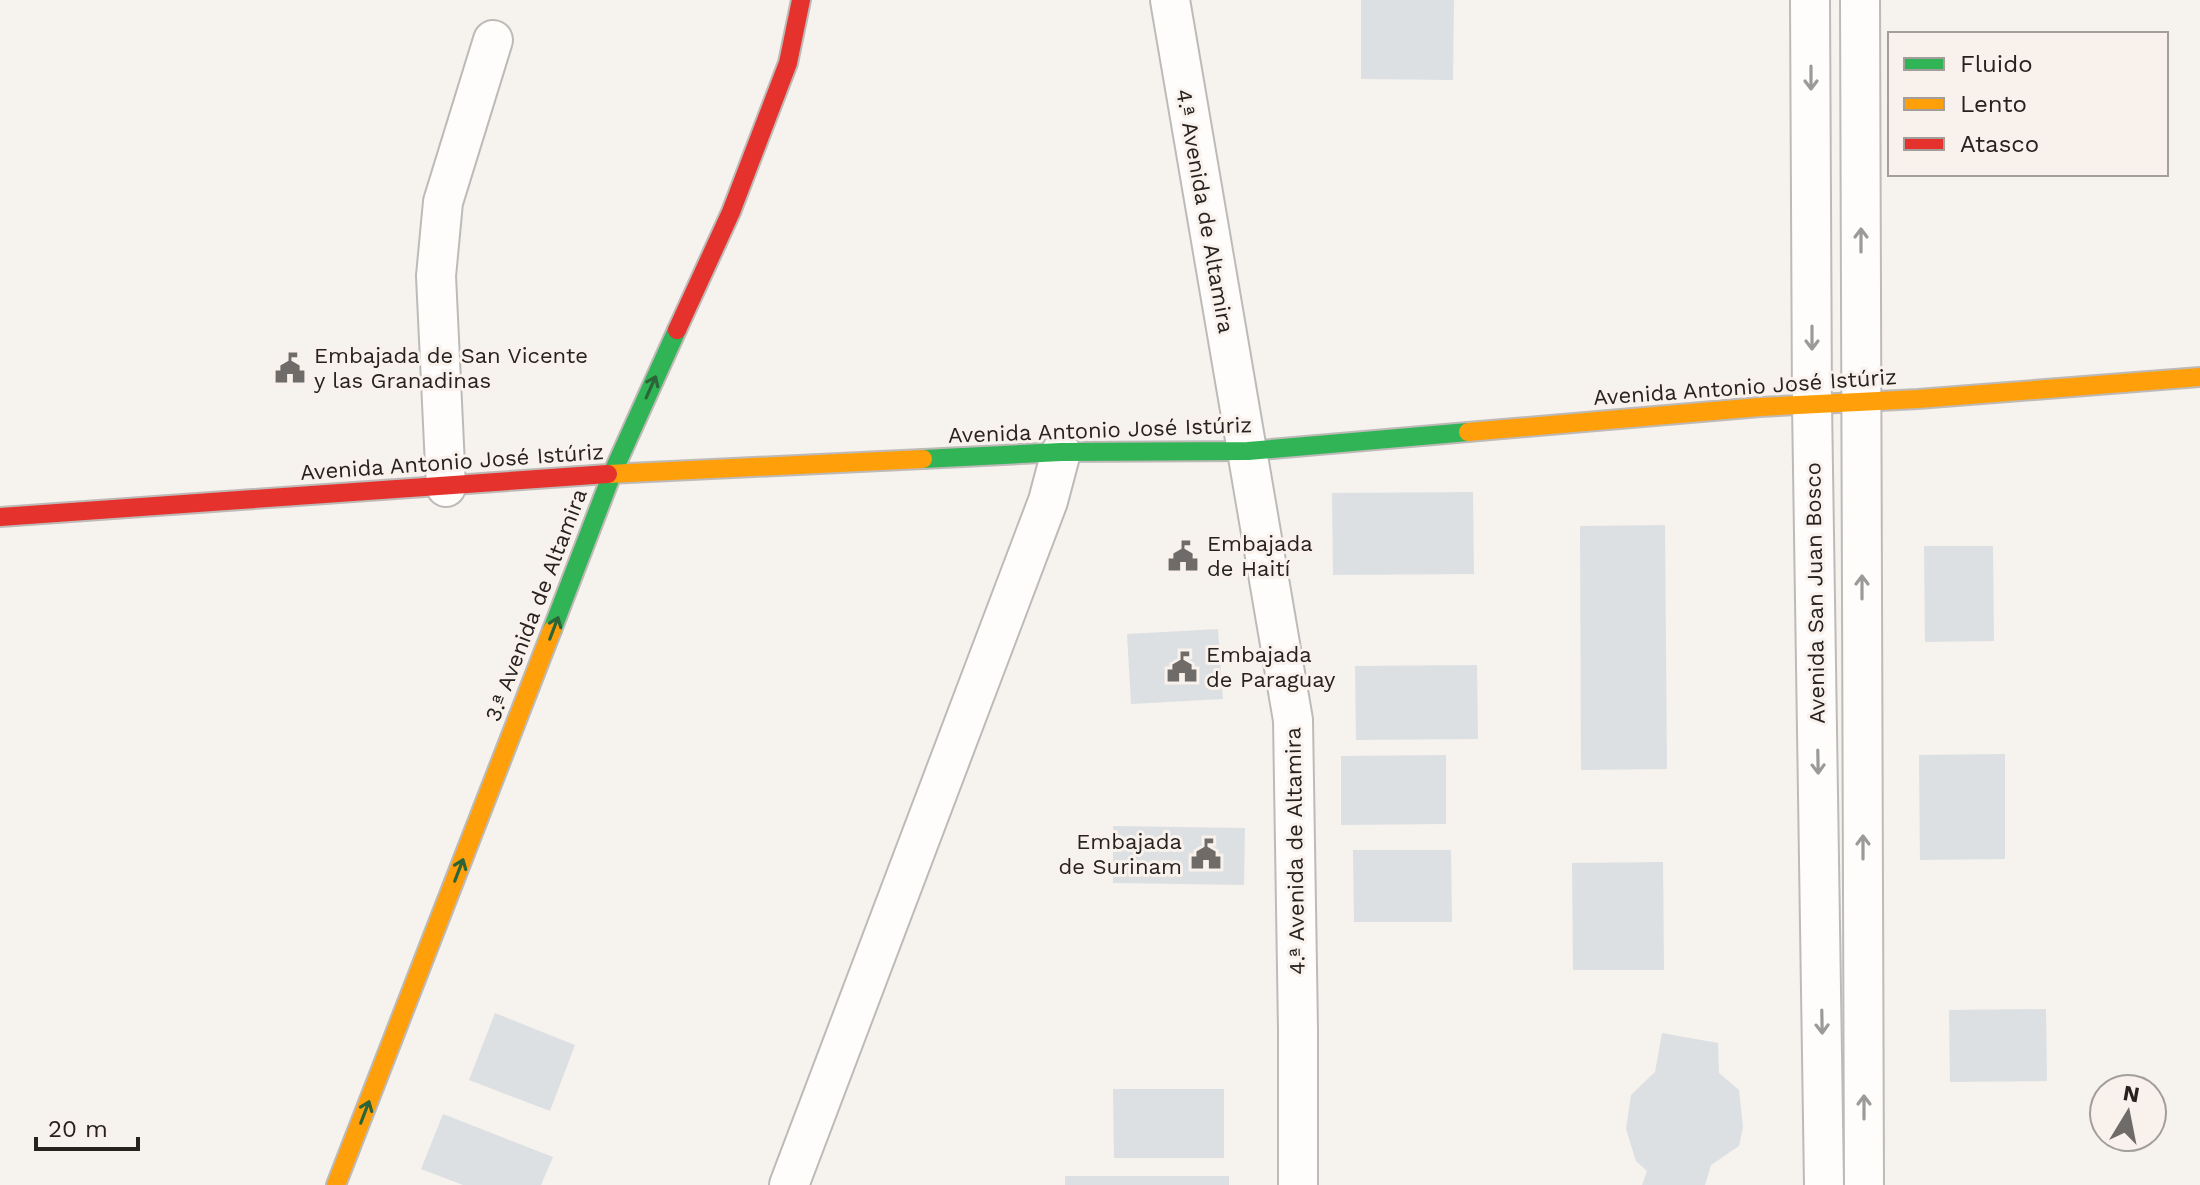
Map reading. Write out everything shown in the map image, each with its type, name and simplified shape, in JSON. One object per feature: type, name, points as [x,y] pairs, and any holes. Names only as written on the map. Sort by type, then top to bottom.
[{"type":"street","name":"3.ª Avenida de Altamira","points":[[336,1185],[612,474],[731,212],[788,63],[801,0]]},
{"type":"street","name":"4.ª Avenida de Altamira","points":[[1170,0],[1293,720],[1298,1185]]},
{"type":"street","name":"Avenida San Juan Bosco","points":[[1810,0],[1812,404],[1824,1185]]},
{"type":"street","name":"Avenida San Juan Bosco","points":[[1860,0],[1864,1185]]},
{"type":"street","points":[[446,487],[436,276],[443,202],[493,40]]},
{"type":"street","name":"Avenida Antonio José Istúriz","points":[[0,517],[612,474],[1061,452],[1248,451],[1744,408],[2200,377]]},
{"type":"street","points":[[789,1185],[1048,501],[1061,452]]},
{"type":"building","points":[[1361,0],[1454,0],[1453,80],[1361,79]]},
{"type":"building","points":[[1473,492],[1474,574],[1333,575],[1332,493]]},
{"type":"building","points":[[1665,525],[1667,769],[1581,770],[1580,526]]},
{"type":"building","points":[[1924,546],[1993,546],[1994,641],[1925,642]]},
{"type":"building","points":[[1218,629],[1223,699],[1131,704],[1127,634]]},
{"type":"building","points":[[1477,665],[1478,739],[1356,740],[1355,666]]},
{"type":"building","points":[[2005,754],[2005,859],[1920,860],[1919,755]]},
{"type":"building","points":[[1446,755],[1446,824],[1341,825],[1341,756]]},
{"type":"building","points":[[1113,826],[1245,828],[1244,885],[1113,883]]},
{"type":"building","points":[[1353,850],[1451,850],[1452,922],[1354,922]]},
{"type":"building","points":[[1663,862],[1664,970],[1573,970],[1572,863]]},
{"type":"building","points":[[2046,1009],[2047,1081],[1950,1082],[1949,1010]]},
{"type":"building","points":[[495,1013],[575,1045],[550,1111],[469,1080]]},
{"type":"building","points":[[1662,1033],[1718,1043],[1719,1073],[1739,1090],[1743,1127],[1739,1146],[1711,1165],[1705,1185],[1642,1185],[1647,1171],[1636,1161],[1626,1129],[1631,1095],[1655,1072]]},
{"type":"building","points":[[1113,1089],[1224,1089],[1224,1158],[1114,1158]]},
{"type":"building","points":[[443,1114],[553,1157],[541,1185],[463,1185],[421,1169]]},
{"type":"building","points":[[1065,1176],[1229,1176],[1229,1185],[1065,1185]]},
{"type":"traffic: fast","points":[[552,630],[612,474],[677,330]]},
{"type":"traffic: fast","points":[[923,459],[1061,452],[1248,451],[1468,432]]},
{"type":"traffic: slow","points":[[1468,432],[1760,407],[1918,399],[2200,377]]},
{"type":"traffic: slow","points":[[608,474],[923,459]]},
{"type":"traffic: slow","points":[[336,1185],[552,630]]},
{"type":"traffic: jam","points":[[677,330],[731,212],[788,63],[801,0]]},
{"type":"traffic: jam","points":[[0,517],[608,474]]},
{"type":"place","name":"Embajada de San Vicente y las Granadinas","points":[[290,368]]},
{"type":"place","name":"Embajada de Haití","points":[[1183,556]]},
{"type":"place","name":"Embajada de Paraguay","points":[[1182,667]]},
{"type":"place","name":"Embajada de Surinam","points":[[1206,854]]}]
